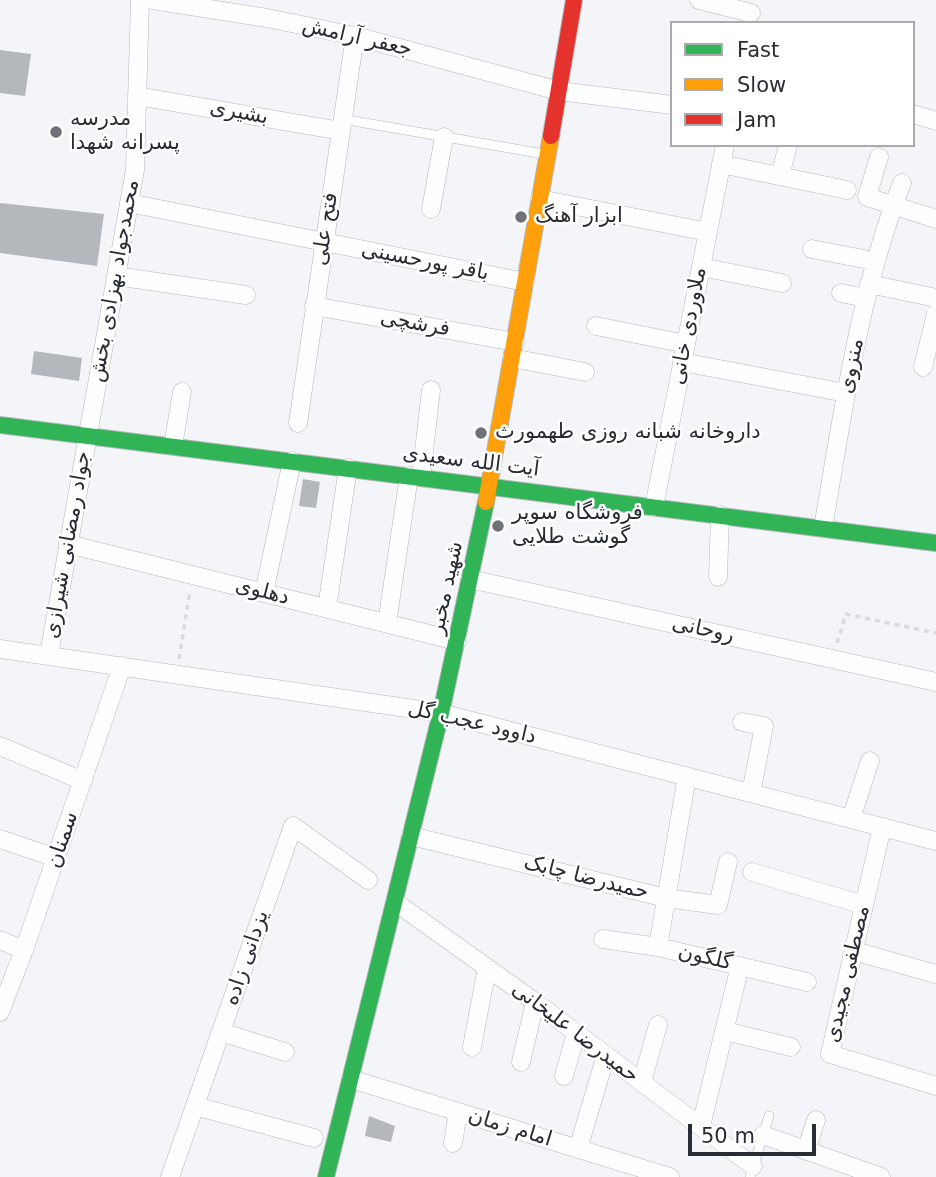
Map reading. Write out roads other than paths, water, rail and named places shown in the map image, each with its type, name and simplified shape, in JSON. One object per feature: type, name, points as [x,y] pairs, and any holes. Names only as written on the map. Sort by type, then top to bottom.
[{"type":"main road","name":"شهید مخبر","points":[[326,1177],[442,713],[490,486],[573,0]]},
{"type":"main road","name":"آیت الله سعیدی","points":[[0,425],[936,543]]},
{"type":"street","name":"محمدجواد بهزادی بخش","points":[[87,435],[135,170],[140,0]]},
{"type":"street","name":"جعفر آرامش","points":[[153,0],[268,9],[355,36],[559,91],[670,105]]},
{"type":"street","points":[[699,0],[751,12]]},
{"type":"street","name":"فتح علی","points":[[298,423],[355,36]]},
{"type":"street","name":"بشیری","points":[[137,96],[342,125]]},
{"type":"street","points":[[915,115],[936,121]]},
{"type":"street","points":[[430,209],[444,137]]},
{"type":"street","name":"ملاوردی خانی","points":[[654,507],[725,147]]},
{"type":"street","points":[[780,176],[787,147]]},
{"type":"street","points":[[879,157],[867,197],[936,219]]},
{"type":"street","points":[[721,164],[847,190]]},
{"type":"street","name":"منزوی","points":[[823,528],[846,393],[874,261],[902,183]]},
{"type":"street","points":[[540,199],[708,232]]},
{"type":"street","name":"باقر پورحسینی","points":[[129,203],[526,282]]},
{"type":"street","points":[[812,249],[874,261]]},
{"type":"street","points":[[701,267],[782,283]]},
{"type":"street","points":[[116,276],[246,295]]},
{"type":"street","points":[[841,293],[868,291],[936,298]]},
{"type":"street","name":"فرشچی","points":[[314,306],[514,350],[585,372]]},
{"type":"street","points":[[923,367],[936,314]]},
{"type":"street","points":[[596,326],[684,353],[846,393]]},
{"type":"street","points":[[387,623],[430,390]]},
{"type":"street","points":[[173,446],[182,392]]},
{"type":"street","name":"جواد رمضانی شیرازی","points":[[49,655],[87,435]]},
{"type":"street","points":[[264,593],[292,461]]},
{"type":"street","points":[[327,608],[348,468]]},
{"type":"street","points":[[718,577],[720,515]]},
{"type":"street","name":"دهلوی","points":[[68,544],[457,641]]},
{"type":"street","name":"روحانی","points":[[470,579],[936,682]]},
{"type":"street","name":"داوود عجب گل","points":[[0,649],[442,713],[936,841]]},
{"type":"street","name":"سمنان","points":[[0,1012],[122,666]]},
{"type":"street","points":[[743,722],[764,726],[751,793]]},
{"type":"street","points":[[0,746],[83,782]]},
{"type":"street","points":[[851,819],[870,761]]},
{"type":"street","points":[[657,947],[687,776]]},
{"type":"street","name":"یزدانی زاده","points":[[170,1177],[293,826],[368,880]]},
{"type":"street","name":"مصطفی مجیدی","points":[[883,827],[830,1054],[936,1086]]},
{"type":"street","name":"حمیدرضا چابک","points":[[411,836],[666,898],[718,905],[728,862]]},
{"type":"street","points":[[0,839],[56,858]]},
{"type":"street","points":[[752,872],[864,905]]},
{"type":"street","name":"حمیدرضا علیخانی","points":[[395,902],[701,1126],[751,1172]]},
{"type":"street","name":"گلگون","points":[[603,939],[657,947],[807,982]]},
{"type":"street","points":[[0,940],[24,950]]},
{"type":"street","points":[[854,951],[936,974]]},
{"type":"street","points":[[701,1126],[740,967]]},
{"type":"street","points":[[472,1047],[487,968]]},
{"type":"street","points":[[521,1062],[534,1002]]},
{"type":"street","points":[[642,1082],[658,1025]]},
{"type":"street","points":[[724,1031],[791,1047]]},
{"type":"street","points":[[221,1032],[285,1052]]},
{"type":"street","points":[[564,1076],[576,1033]]},
{"type":"street","points":[[578,1149],[606,1055]]},
{"type":"street","name":"امام زمان","points":[[351,1079],[670,1177]]},
{"type":"street","points":[[195,1105],[314,1138]]},
{"type":"street","points":[[453,1143],[458,1112]]},
{"type":"street","points":[[806,1151],[816,1120]]},
{"type":"street","points":[[763,1135],[881,1177]]},
{"type":"lane","points":[[342,125],[444,137],[548,155]]},
{"type":"lane","points":[[751,1172],[769,1116]]},
{"type":"place","name":"مدرسه پسرانه شهدا","points":[[56,132]]},
{"type":"place","name":"ابزار آهنگ","points":[[521,217]]},
{"type":"place","name":"داروخانه شبانه روزی طهمورث","points":[[481,433]]},
{"type":"place","name":"فروشگاه سوپر گوشت طلایی","points":[[498,526]]}]
